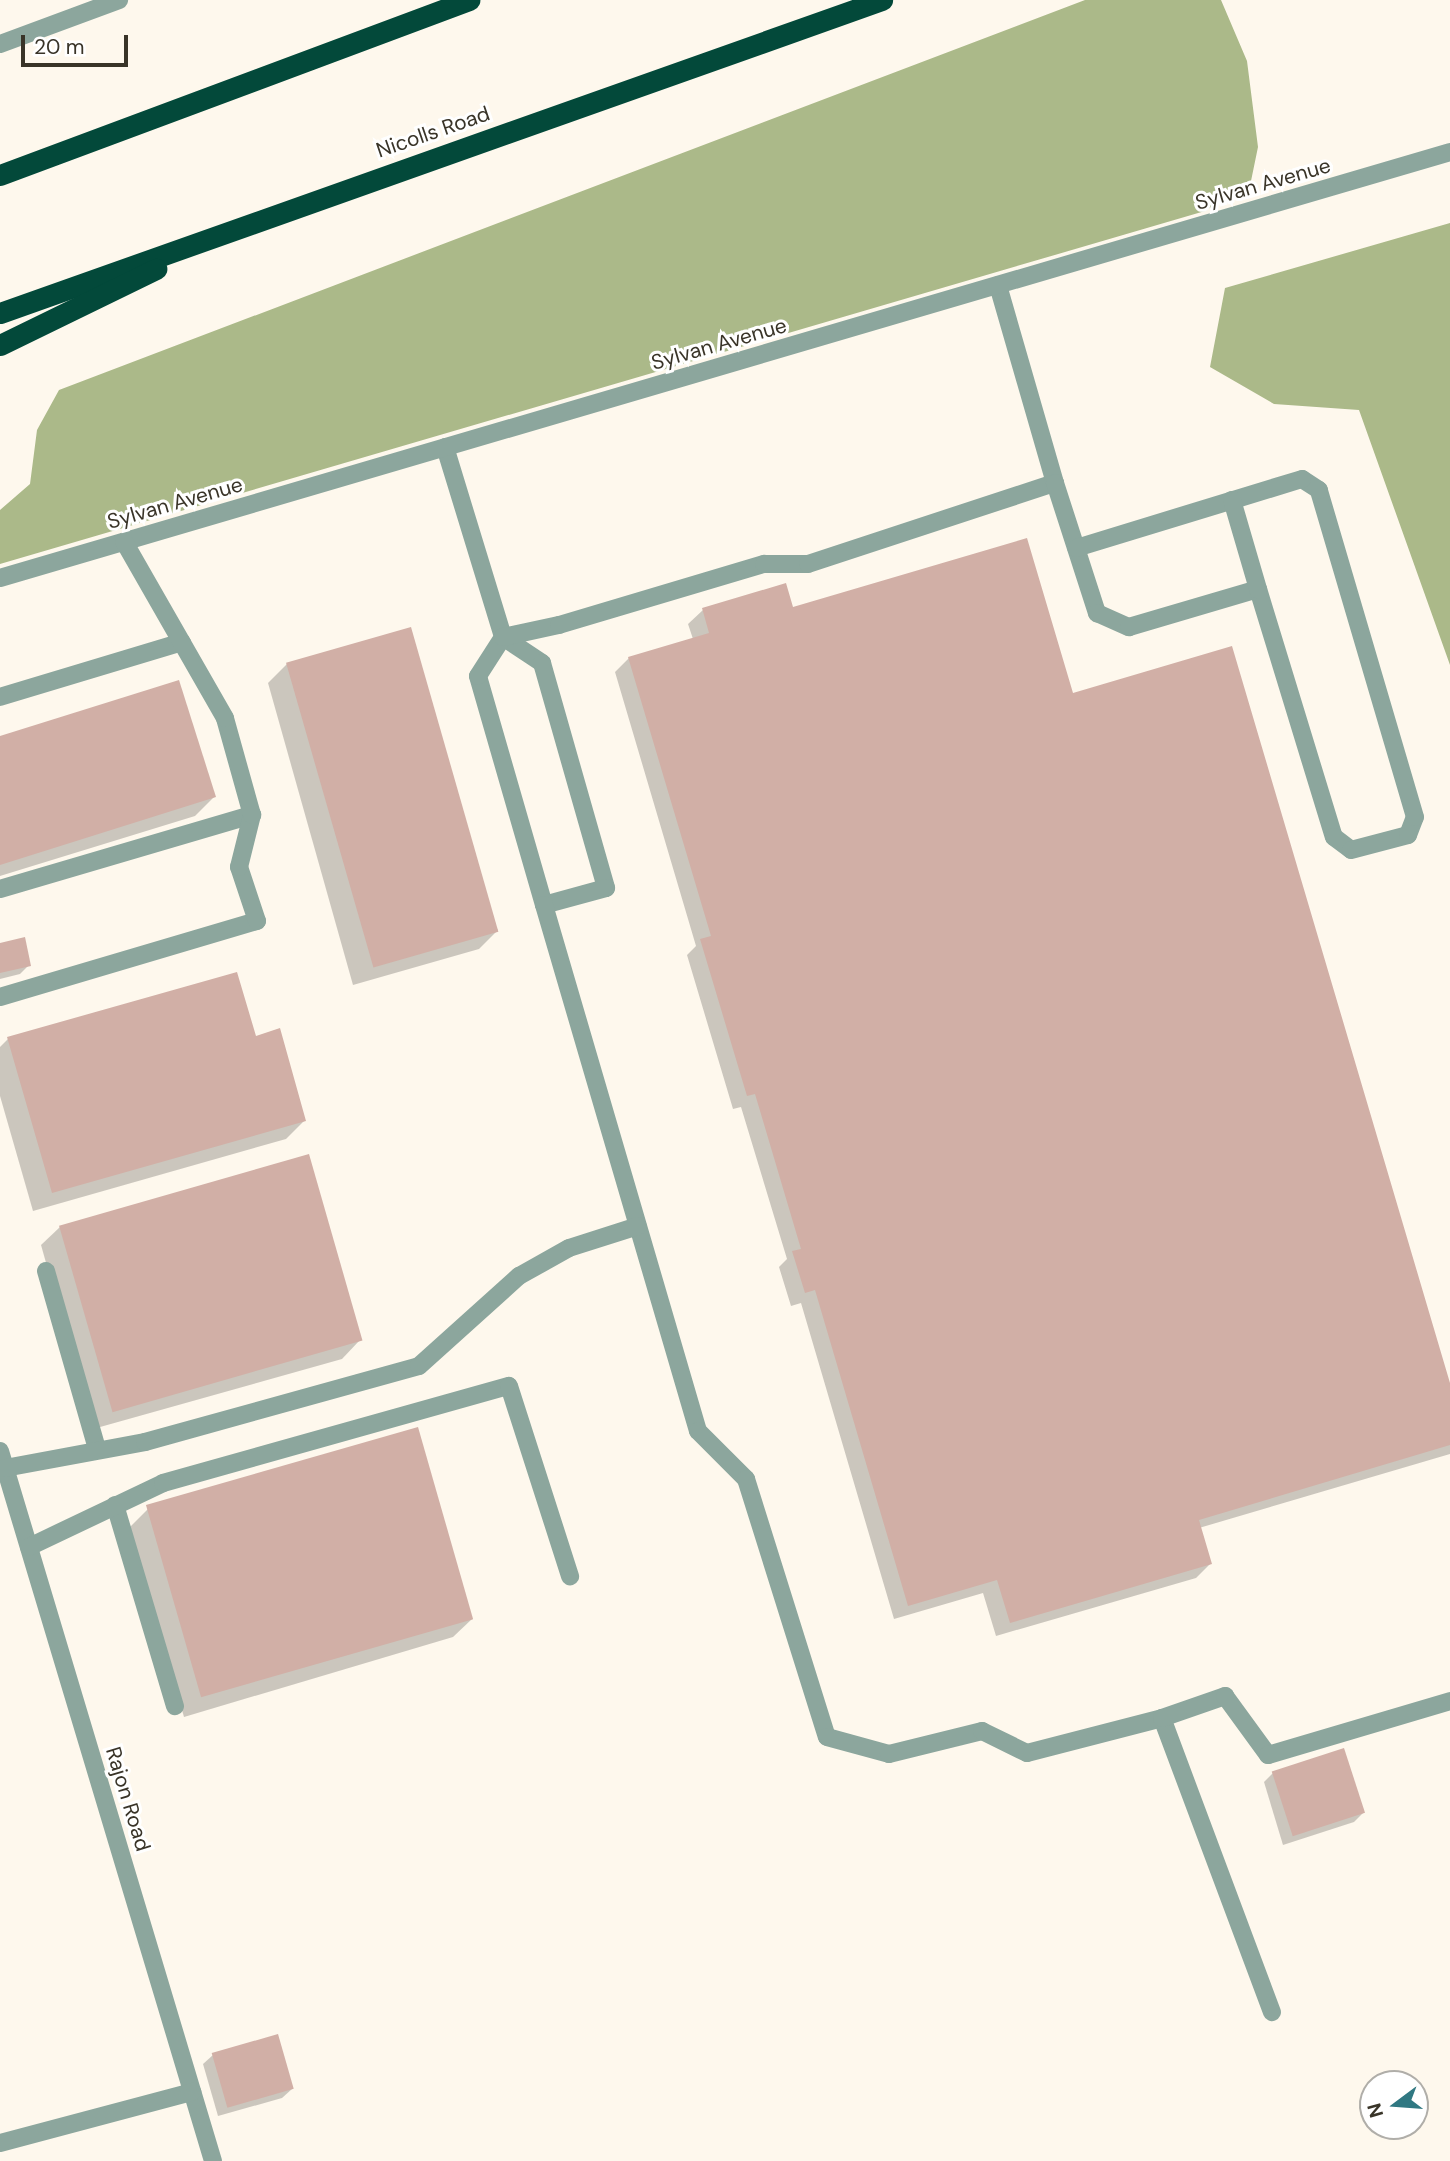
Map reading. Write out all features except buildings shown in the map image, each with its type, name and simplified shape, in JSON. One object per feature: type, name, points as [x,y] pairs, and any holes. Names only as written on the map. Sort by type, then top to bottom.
[{"type":"highway","points":[[0,175],[469,0]]},
{"type":"highway","name":"Nicolls Road","points":[[0,313],[261,218],[882,0]]},
{"type":"highway","points":[[0,345],[261,218]]},
{"type":"street","points":[[0,44],[119,0]]},
{"type":"street","name":"Sylvan Avenue","points":[[0,578],[1450,152]]},
{"type":"street","points":[[998,285],[1055,483],[1097,613],[1129,627],[1258,589]]},
{"type":"street","points":[[445,447],[503,637],[542,663],[606,888],[544,905]]},
{"type":"street","points":[[1076,548],[1232,500],[1302,480],[1319,490],[1415,817],[1408,835],[1351,849],[1334,837],[1232,500]]},
{"type":"street","points":[[1055,483],[808,564],[764,564],[559,625],[503,637],[478,676],[698,1430],[747,1479],[827,1737],[889,1754],[982,1731],[1027,1753],[1162,1718],[1225,1696],[1268,1755],[1450,1701]]},
{"type":"street","points":[[0,997],[257,921],[239,867],[252,815],[225,718],[124,542]]},
{"type":"street","points":[[0,697],[182,642]]},
{"type":"street","points":[[0,889],[252,815]]},
{"type":"street","points":[[3,1460],[97,1450],[185,1432],[419,1366],[519,1276],[569,1248],[638,1226]]},
{"type":"street","points":[[46,1271],[97,1450]]},
{"type":"street","points":[[29,1547],[163,1483],[509,1386],[570,1576]]},
{"type":"street","name":"Rajon Road","points":[[3,1460],[213,2161]]},
{"type":"street","points":[[115,1505],[174,1706]]},
{"type":"street","points":[[1162,1718],[1272,2012]]},
{"type":"street","points":[[0,2143],[192,2092]]},
{"type":"green space","points":[[1085,0],[1221,0],[1247,61],[1258,147],[1251,181],[1205,211],[0,564],[0,510],[30,484],[37,430],[59,390]]},
{"type":"green space","points":[[1450,223],[1450,665],[1359,410],[1274,404],[1210,367],[1225,288]]}]
